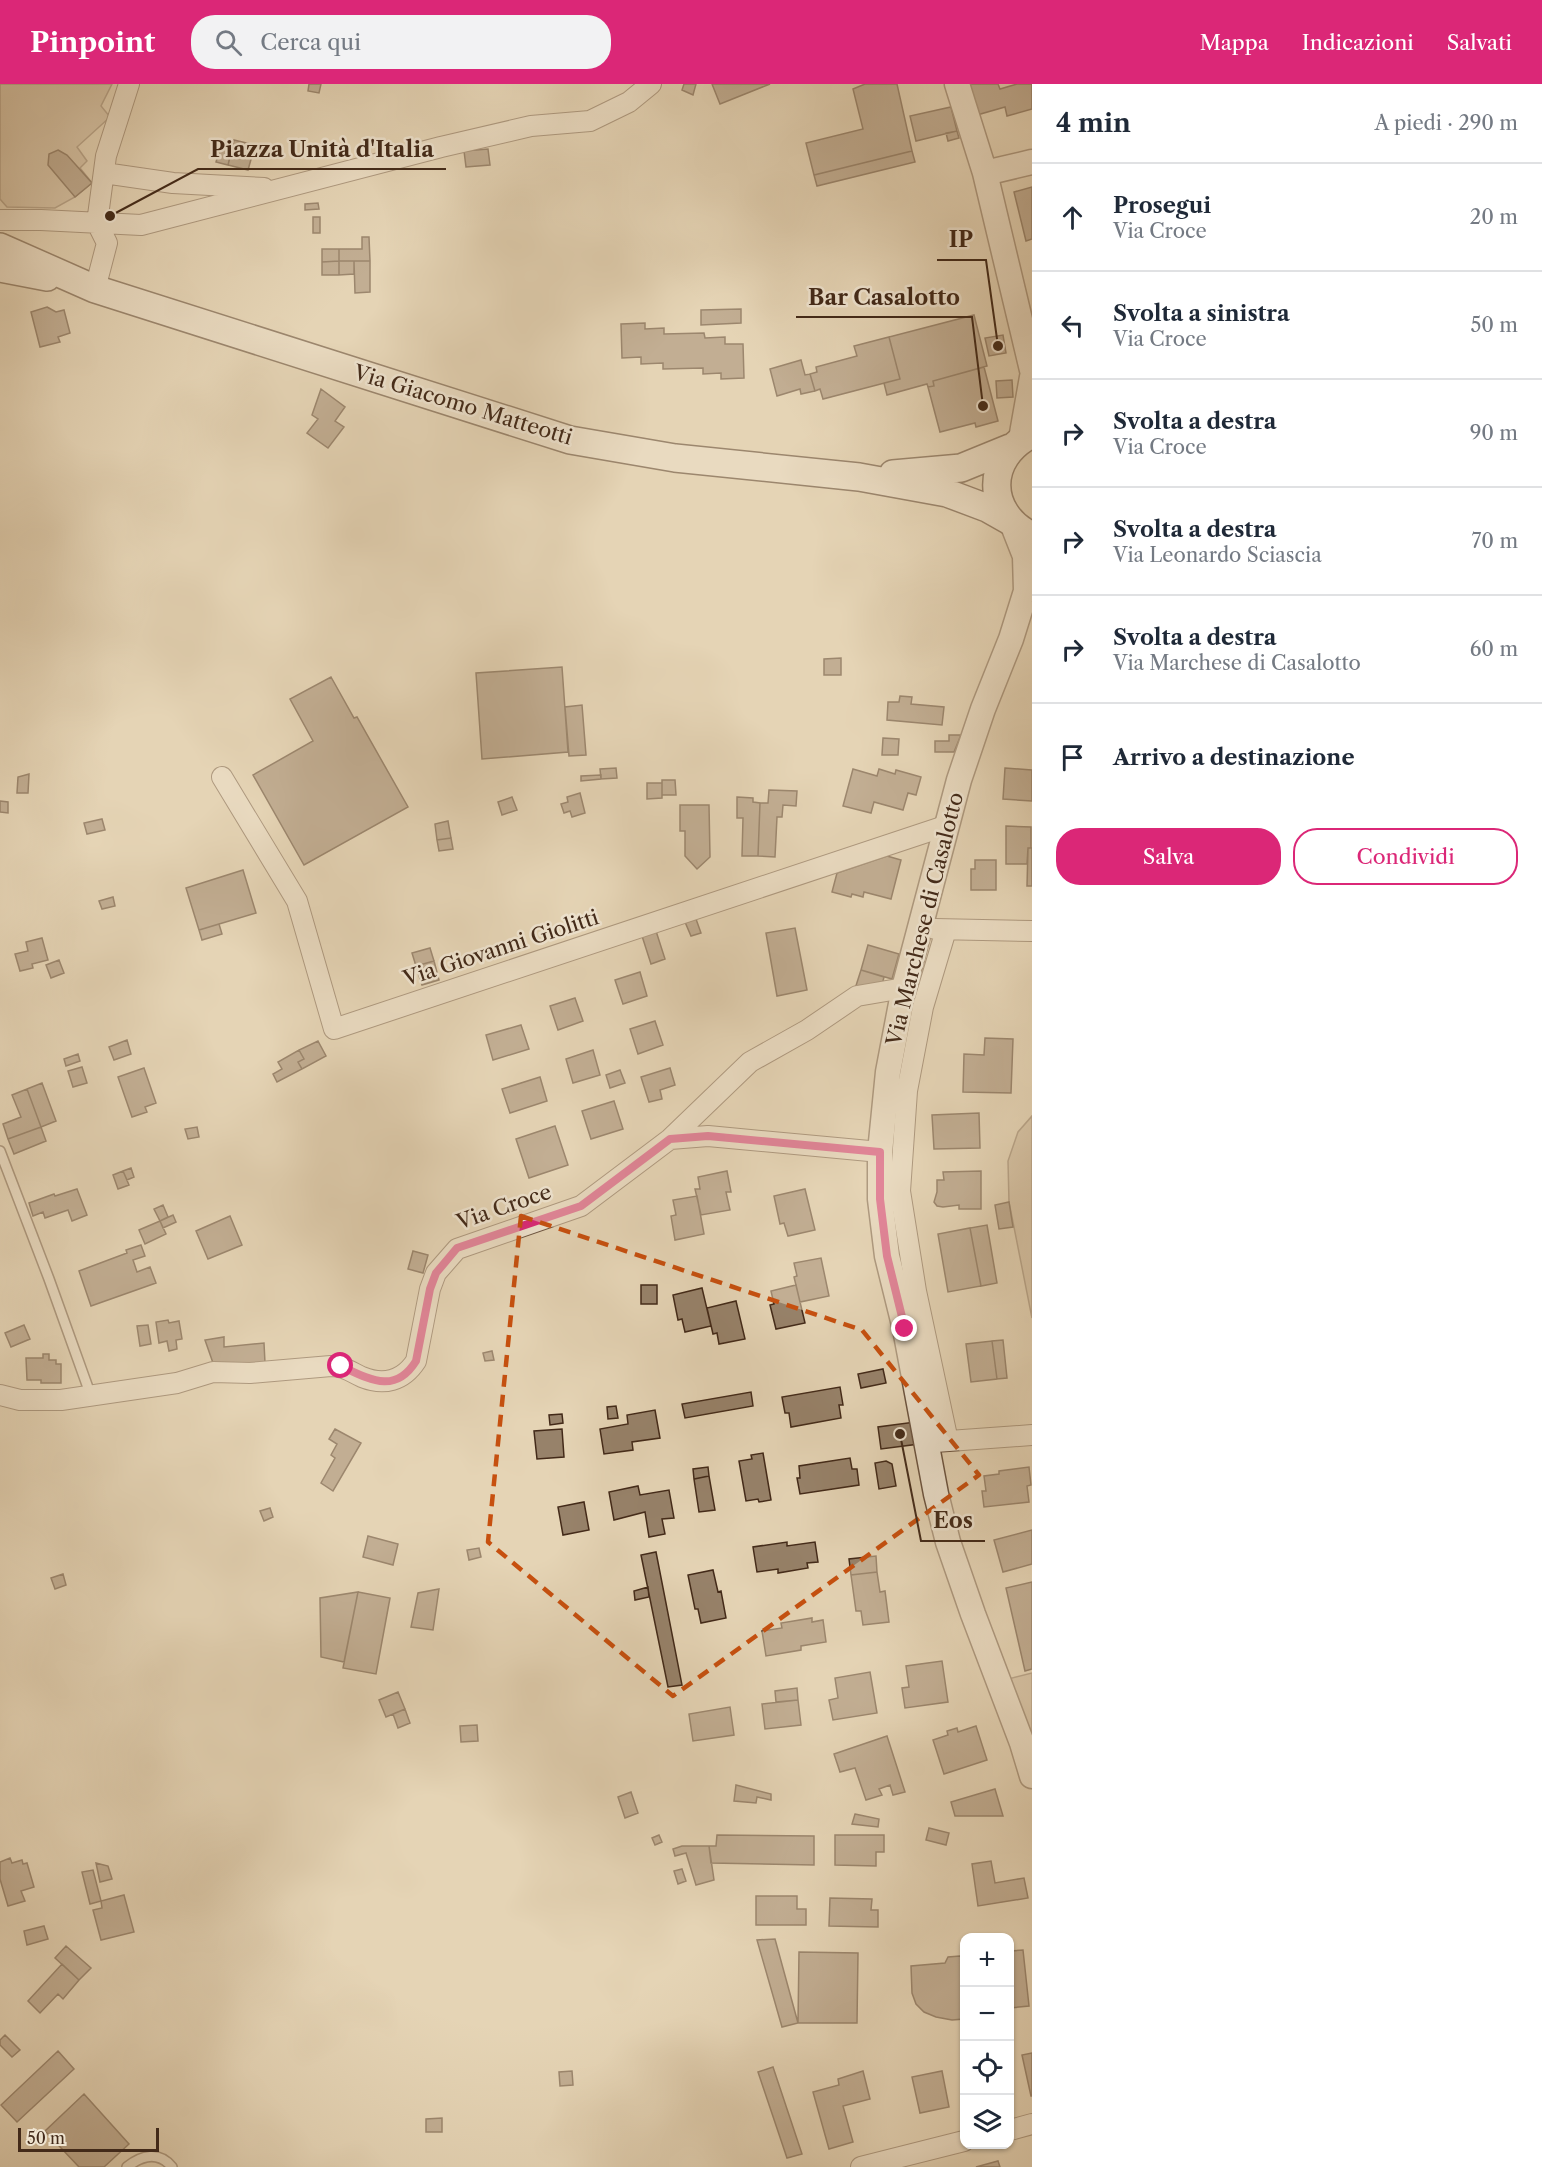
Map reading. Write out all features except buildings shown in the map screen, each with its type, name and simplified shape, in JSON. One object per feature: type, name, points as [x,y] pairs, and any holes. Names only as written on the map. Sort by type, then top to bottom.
[{"type":"main road","points":[[0,247],[87,285]]},
{"type":"main road","points":[[0,268],[87,285]]},
{"type":"main road","name":"Via Giacomo Matteotti","points":[[87,285],[570,440],[675,458],[859,477]]},
{"type":"main road","points":[[859,477],[961,468],[1021,440]]},
{"type":"main road","points":[[1018,527],[1003,510],[998,498],[997,484],[998,471],[1003,459],[1021,440]]},
{"type":"main road","points":[[859,477],[947,493],[987,508],[1018,527]]},
{"type":"street","points":[[87,285],[107,243],[98,223],[106,156],[129,84]]},
{"type":"street","points":[[0,220],[141,225],[441,147],[520,129],[590,121],[628,102],[651,84]]},
{"type":"street","points":[[957,84],[985,173],[1032,370]]},
{"type":"street","points":[[985,173],[1032,162]]},
{"type":"street","points":[[104,173],[173,183],[285,189]]},
{"type":"street","points":[[1021,440],[1032,377]]},
{"type":"street","name":"Via Marchese di Casalotto","points":[[1018,527],[1029,585],[959,780],[904,988],[888,1072],[880,1152],[880,1199],[887,1256],[937,1442],[936,1494],[948,1542],[1032,1776]]},
{"type":"street","name":"Via Giovanni Giolitti","points":[[222,777],[297,901],[334,1029],[948,825]]},
{"type":"street","points":[[920,929],[1032,931]]},
{"type":"street","points":[[946,930],[923,1007],[907,1091],[900,1191],[937,1442],[1032,1435]]},
{"type":"street","name":"Via Croce","points":[[0,1395],[20,1400],[61,1400],[177,1383],[213,1372],[250,1373],[341,1366],[363,1377],[379,1382],[390,1382],[410,1370],[416,1361],[430,1289],[436,1273],[457,1248],[581,1206],[670,1139],[750,1062],[807,1030],[856,996],[904,988]]},
{"type":"street","points":[[670,1139],[708,1136],[880,1152]]},
{"type":"street","points":[[1014,2129],[1032,2124]]},
{"type":"street","points":[[861,2167],[960,2142]]},
{"type":"lane","points":[[0,1151],[91,1396]]},
{"type":"lane","points":[[127,2167],[138,2158],[152,2156],[166,2160],[172,2167]]},
{"type":"highlighted area","points":[[521,1216],[862,1330],[979,1475],[673,1696],[488,1542]]},
{"type":"shaded area","points":[[0,84],[112,84],[101,106],[110,117],[77,147],[87,161],[80,168],[92,183],[75,197],[55,208],[7,207],[0,199]]},
{"type":"shaded area","points":[[1032,1116],[1032,1318],[1009,1202],[1008,1161],[1018,1132]]},
{"type":"shaded area","points":[[1032,1673],[1032,1743],[1008,1679]]},
{"type":"place","name":"Piazza Unità d'Italia","points":[[110,216]]},
{"type":"place","name":"IP","points":[[998,346]]},
{"type":"place","name":"Bar Casalotto","points":[[983,406]]},
{"type":"place","name":"Eos","points":[[900,1434]]},
{"type":"route","points":[[341,1366],[379,1382],[390,1382],[400,1377],[410,1370],[416,1361],[430,1289],[436,1273],[457,1248],[581,1206],[670,1139],[708,1136],[880,1152],[880,1199],[887,1256],[905,1329]]}]
